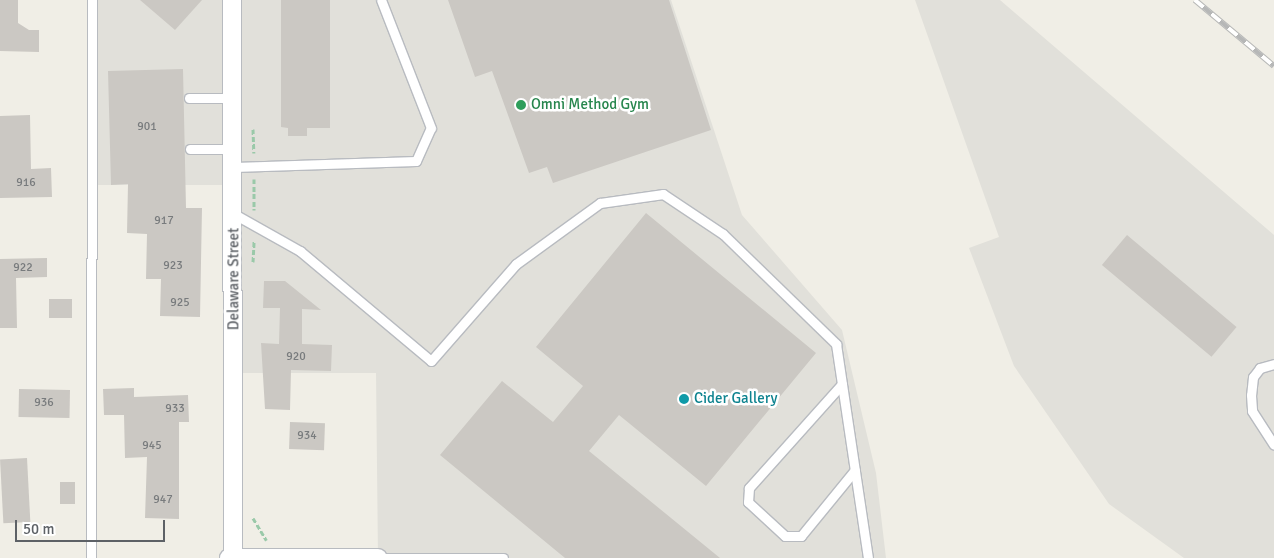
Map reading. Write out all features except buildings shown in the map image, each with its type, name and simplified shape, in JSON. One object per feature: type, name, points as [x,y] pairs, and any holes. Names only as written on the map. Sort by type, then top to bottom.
[{"type":"street","name":"Delaware Street","points":[[232,0],[234,167],[233,558]]},
{"type":"street","points":[[229,558],[378,558]]},
{"type":"lane","points":[[91,558],[92,0]]},
{"type":"lane","points":[[234,167],[416,161],[430,128],[381,0]]},
{"type":"lane","points":[[189,98],[233,98]]},
{"type":"lane","points":[[190,149],[233,149]]},
{"type":"lane","points":[[234,214],[300,251],[431,361],[516,264],[600,203],[663,194],[723,234],[836,344],[868,558]]},
{"type":"lane","points":[[1274,364],[1260,368],[1253,377],[1251,395],[1252,411],[1274,445]]},
{"type":"lane","points":[[842,384],[749,488],[748,502],[785,536],[801,536],[855,470]]},
{"type":"lane","points":[[378,558],[504,558]]},
{"type":"shaded area","points":[[92,0],[671,0],[742,215],[842,330],[876,473],[886,558],[378,558],[376,373],[234,373],[234,185],[91,185]]},
{"type":"shaded area","points":[[915,0],[1000,0],[1274,235],[1274,558],[1184,558],[1109,504],[1014,366],[969,248],[999,237]]},
{"type":"railway","points":[[1195,0],[1274,66]]},
{"type":"place","name":"Omni Method Gym","points":[[521,105]]},
{"type":"place","name":"Cider Gallery","points":[[684,399]]}]
